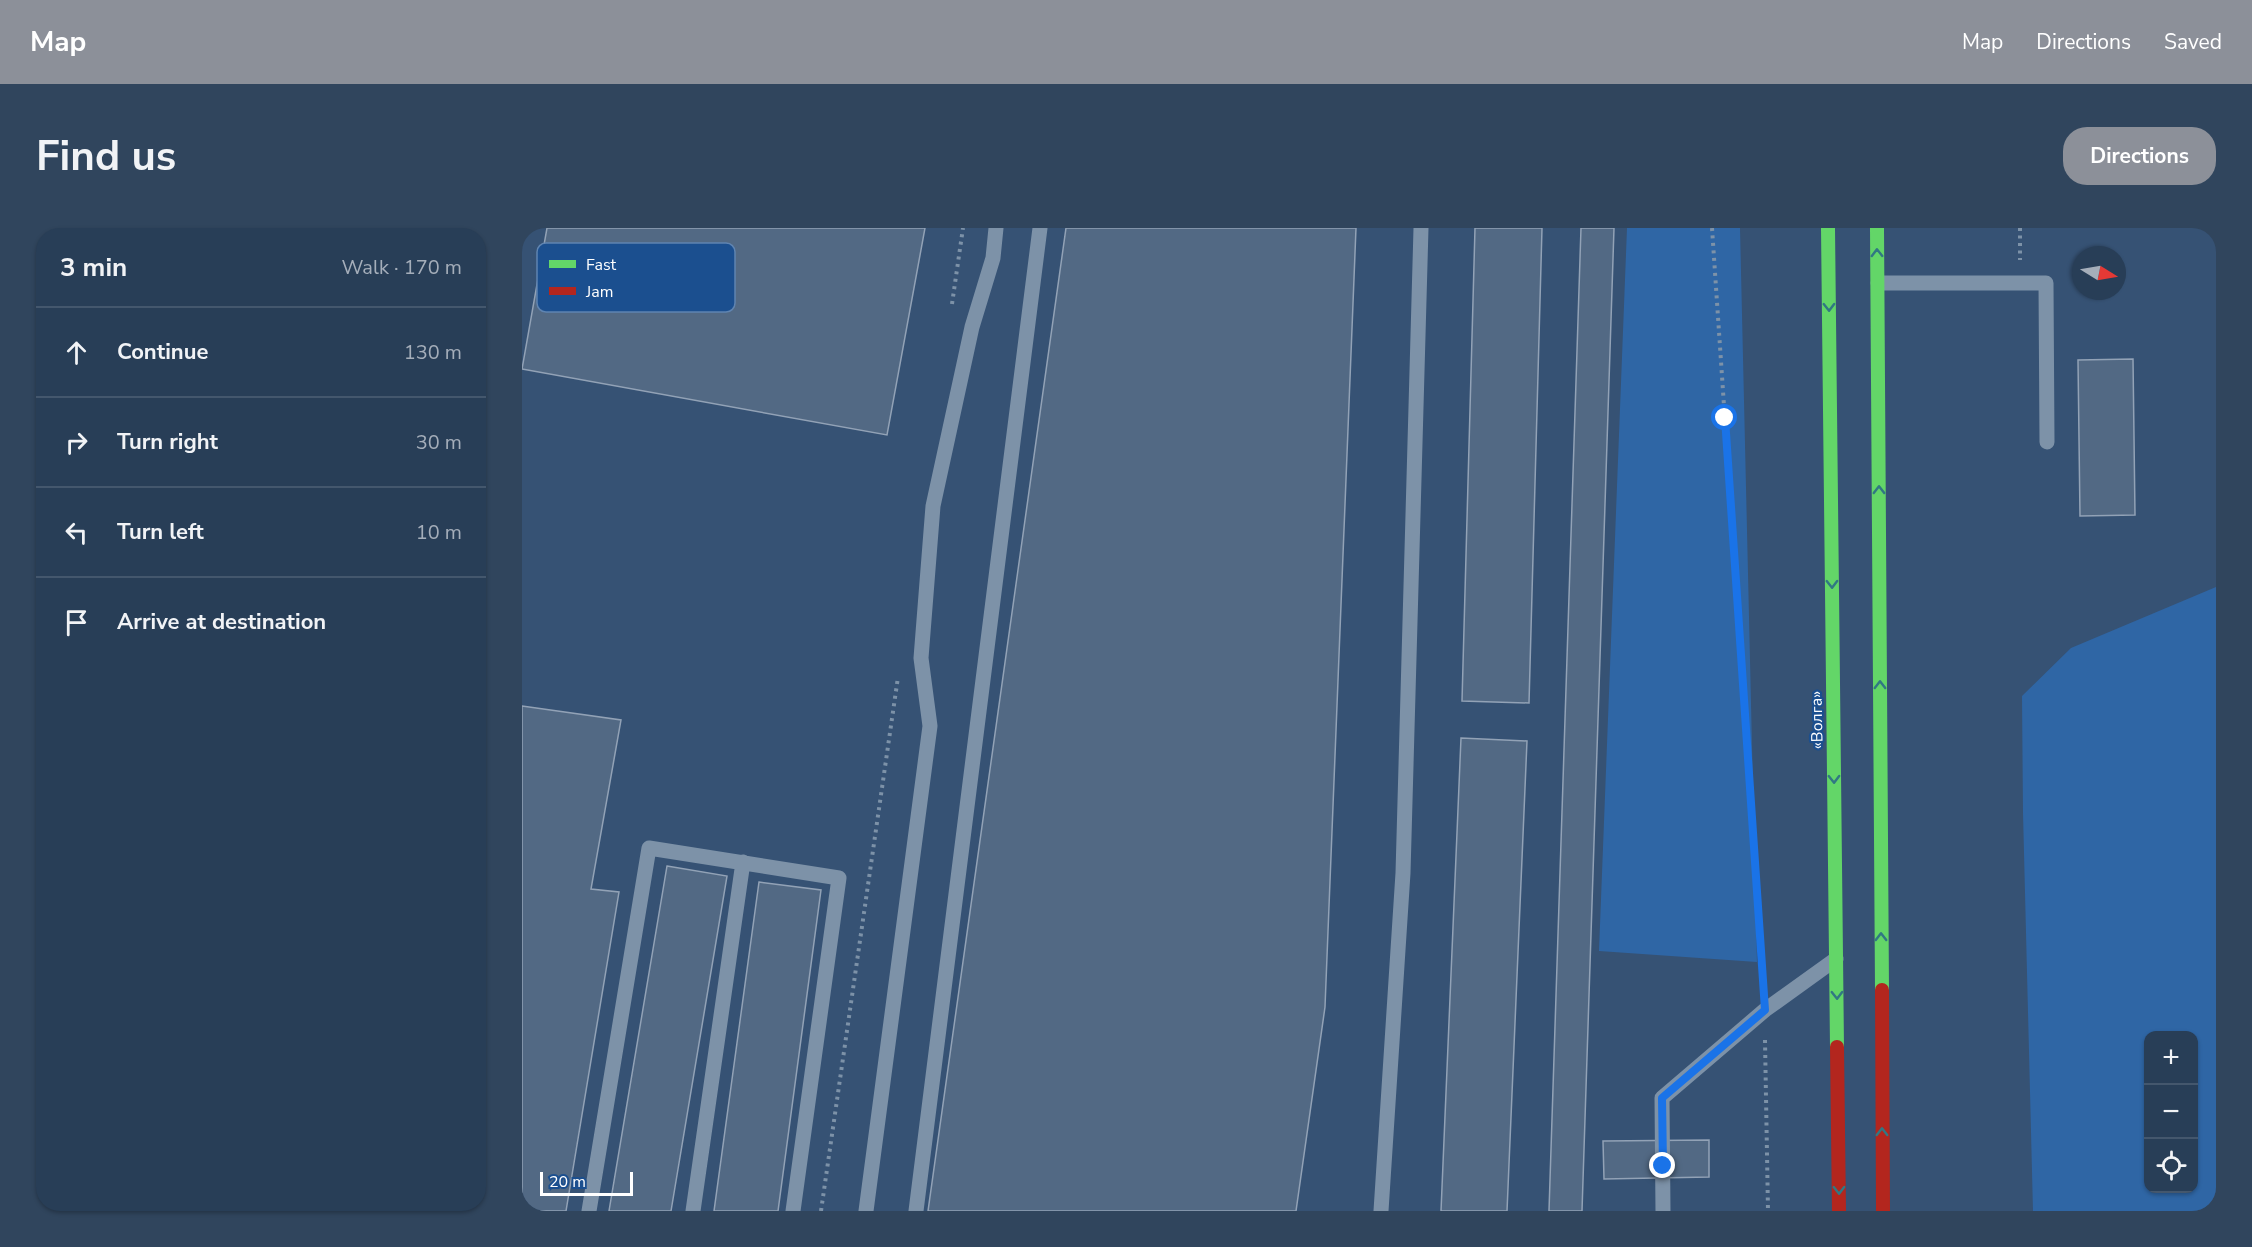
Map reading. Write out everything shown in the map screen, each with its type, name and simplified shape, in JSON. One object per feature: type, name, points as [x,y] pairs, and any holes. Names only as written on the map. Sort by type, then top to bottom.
[{"type":"highway","name":"«Волга»","points":[[1828,228],[1839,1211]]},
{"type":"highway","points":[[1877,228],[1883,1211]]},
{"type":"lane","points":[[866,1211],[930,726],[921,658],[933,506],[972,327],[993,258],[996,228]]},
{"type":"lane","points":[[916,1211],[1040,228]]},
{"type":"lane","points":[[1381,1211],[1403,873],[1421,228]]},
{"type":"lane","points":[[1878,284],[2046,283],[2047,442]]},
{"type":"lane","points":[[589,1211],[649,848],[839,878],[793,1211]]},
{"type":"lane","points":[[693,1211],[743,862]]},
{"type":"lane","points":[[1663,1211],[1662,1098],[1765,1010],[1836,959]]},
{"type":"path","points":[[951,311],[963,228]]},
{"type":"path","points":[[1712,228],[1765,1010],[1768,1211]]},
{"type":"path","points":[[2020,228],[2021,284]]},
{"type":"path","points":[[821,1211],[900,666]]},
{"type":"shaded area","points":[[1627,228],[1740,228],[1757,962],[1599,951]]},
{"type":"shaded area","points":[[2216,587],[2216,1211],[2033,1211],[2022,696],[2071,648]]},
{"type":"building","points":[[547,228],[925,228],[887,435],[522,369],[537,284],[537,312],[735,312],[735,243],[544,243]]},
{"type":"building","points":[[1066,228],[1356,228],[1325,1007],[1296,1211],[928,1211]]},
{"type":"building","points":[[1475,228],[1542,228],[1529,703],[1462,701]]},
{"type":"building","points":[[1581,228],[1614,228],[1582,1211],[1549,1211]]},
{"type":"building","points":[[2133,359],[2135,515],[2080,516],[2078,360]]},
{"type":"building","points":[[522,706],[621,720],[591,889],[619,892],[566,1211],[522,1211]]},
{"type":"building","points":[[1461,738],[1527,741],[1507,1211],[1441,1211]]},
{"type":"building","points":[[667,866],[727,876],[671,1211],[609,1211]]},
{"type":"building","points":[[759,882],[821,890],[778,1211],[714,1211]]},
{"type":"building","points":[[1709,1140],[1709,1177],[1604,1179],[1603,1141]]},
{"type":"traffic: fast","points":[[1828,228],[1837,1047]]},
{"type":"traffic: fast","points":[[1877,228],[1882,990]]},
{"type":"traffic: jam","points":[[1882,990],[1883,1211]]},
{"type":"traffic: jam","points":[[1837,1047],[1839,1211]]},
{"type":"route","points":[[1663,1166],[1662,1098],[1765,1010],[1725,418]]}]
